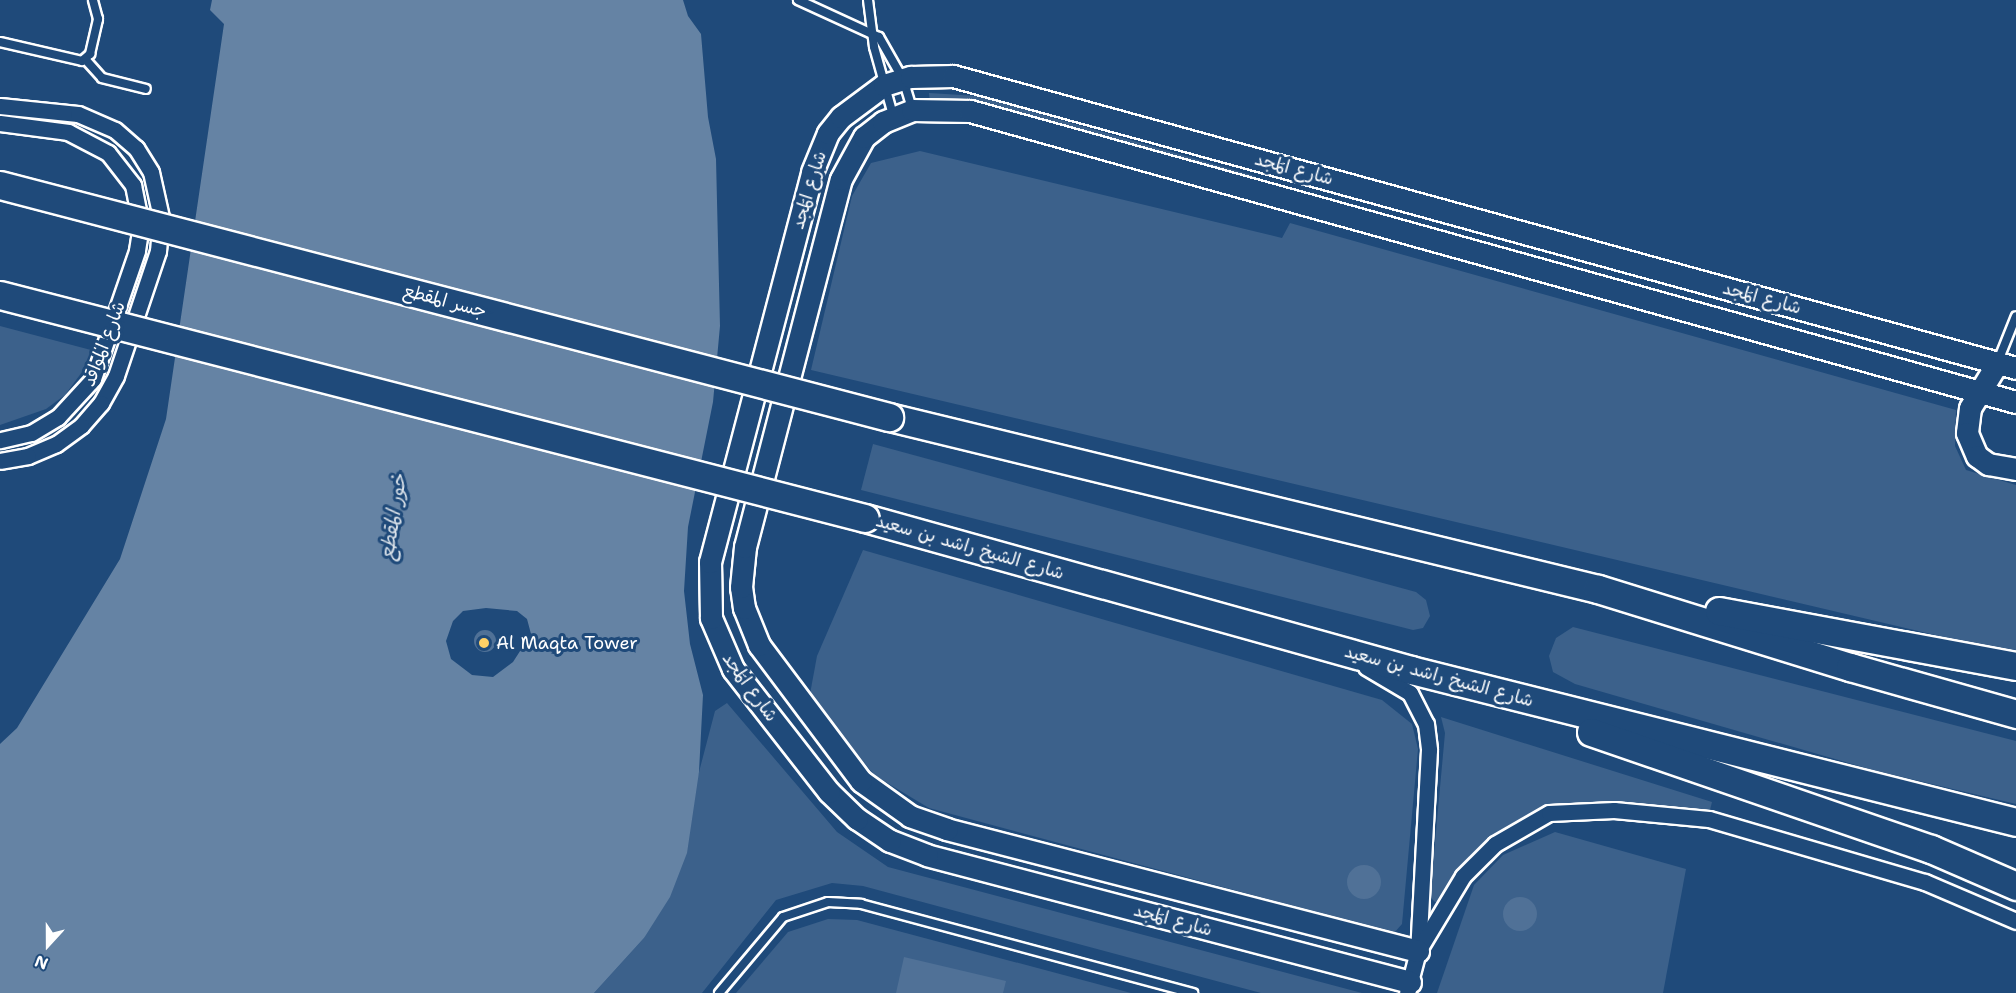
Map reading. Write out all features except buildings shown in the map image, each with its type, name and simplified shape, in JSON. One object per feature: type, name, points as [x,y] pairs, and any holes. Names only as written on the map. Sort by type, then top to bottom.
[{"type":"highway","name":"جسر المقطع","points":[[0,185],[889,417],[1598,589]]},
{"type":"highway","name":"شارع الشيخ راشد بن سعيد","points":[[0,295],[865,518],[1411,670],[2016,822]]},
{"type":"highway","points":[[1598,589],[2016,666]]},
{"type":"highway","points":[[1598,589],[1850,667],[2016,714]]},
{"type":"highway","points":[[1411,670],[1931,849],[2016,886]]},
{"type":"street","name":"شارع المَجد","points":[[1408,988],[927,855],[890,841],[857,819],[829,792],[723,653],[709,609],[710,562],[812,171],[828,134],[841,117],[894,82],[932,75],[973,80],[2007,365]]},
{"type":"street","name":"شارع المواقد","points":[[0,106],[78,114],[115,130],[136,148],[151,172],[161,218],[158,251],[116,376],[101,403],[81,426],[56,444],[28,456],[0,461]]},
{"type":"street","name":"شارع المَجد","points":[[1418,951],[947,829],[910,816],[861,781],[759,645],[744,608],[741,587],[745,547],[841,179],[850,156],[864,137],[903,114],[952,108],[988,115],[2016,402]]},
{"type":"street","name":"شارع المواقد","points":[[0,123],[68,132],[96,145],[126,173],[141,212],[137,252],[93,379],[58,417],[31,433],[0,440]]},
{"type":"street","points":[[2007,365],[1978,391],[1966,421],[1970,445],[1988,464],[2016,469]]},
{"type":"street","points":[[1323,645],[1410,693],[1426,724],[1429,750],[1418,951],[1408,988]]},
{"type":"street","points":[[1418,951],[1463,876],[1496,844],[1549,813],[1603,810],[1709,819],[1925,882],[2016,921]]},
{"type":"lane","points":[[85,59],[98,20],[93,0]]},
{"type":"lane","points":[[798,0],[873,32],[890,50],[894,82],[903,114]]},
{"type":"lane","points":[[868,0],[873,32],[894,82],[903,114]]},
{"type":"lane","points":[[0,42],[75,61],[85,59]]},
{"type":"lane","points":[[85,59],[102,78],[146,89]]},
{"type":"lane","points":[[2007,365],[2016,316]]},
{"type":"lane","points":[[719,993],[783,916],[828,902],[861,904],[1193,993]]},
{"type":"shaded area","points":[[929,93],[978,96],[1255,176],[1252,187],[930,104]]},
{"type":"shaded area","points":[[920,151],[1282,238],[1290,223],[1956,410],[1955,446],[1966,470],[2016,485],[2016,650],[1965,642],[811,370],[852,196],[871,163]]},
{"type":"shaded area","points":[[0,326],[91,350],[82,372],[65,395],[46,409],[0,425]]},
{"type":"shaded area","points":[[873,444],[1416,592],[1426,600],[1430,616],[1423,628],[1413,630],[861,490]]},
{"type":"shaded area","points":[[863,550],[1382,700],[1412,724],[1418,749],[1402,924],[1394,933],[929,808],[874,775],[810,694],[817,656]]},
{"type":"shaded area","points":[[1573,627],[2016,741],[2016,804],[1873,770],[1575,684],[1553,672],[1549,656],[1556,638]]},
{"type":"shaded area","points":[[727,703],[837,832],[888,867],[1362,993],[1261,993],[863,886],[832,883],[776,900],[702,993],[594,993],[644,938],[699,772],[715,711]]},
{"type":"shaded area","points":[[1441,717],[1712,802],[1710,810],[1546,804],[1488,837],[1457,873],[1442,901],[1435,902],[1430,897],[1445,733]]},
{"type":"shaded area","points":[[1555,832],[1686,869],[1663,993],[1437,993],[1474,885],[1503,855]]},
{"type":"shaded area","points":[[828,919],[857,920],[1131,993],[736,993],[788,932]]},
{"type":"water","name":"خور المقطع","points":[[212,0],[683,0],[688,16],[701,34],[708,117],[716,159],[720,326],[713,402],[688,527],[684,591],[690,644],[703,695],[699,772],[687,853],[670,897],[644,938],[594,993],[0,993],[0,744],[17,728],[120,559],[166,419],[224,24],[210,10]],"holes":[[[486,608],[517,611],[527,619],[531,634],[513,662],[493,677],[472,675],[451,659],[446,641],[453,621],[463,611]]]},
{"type":"place","name":"Al Maqta Tower","points":[[484,643]]}]
